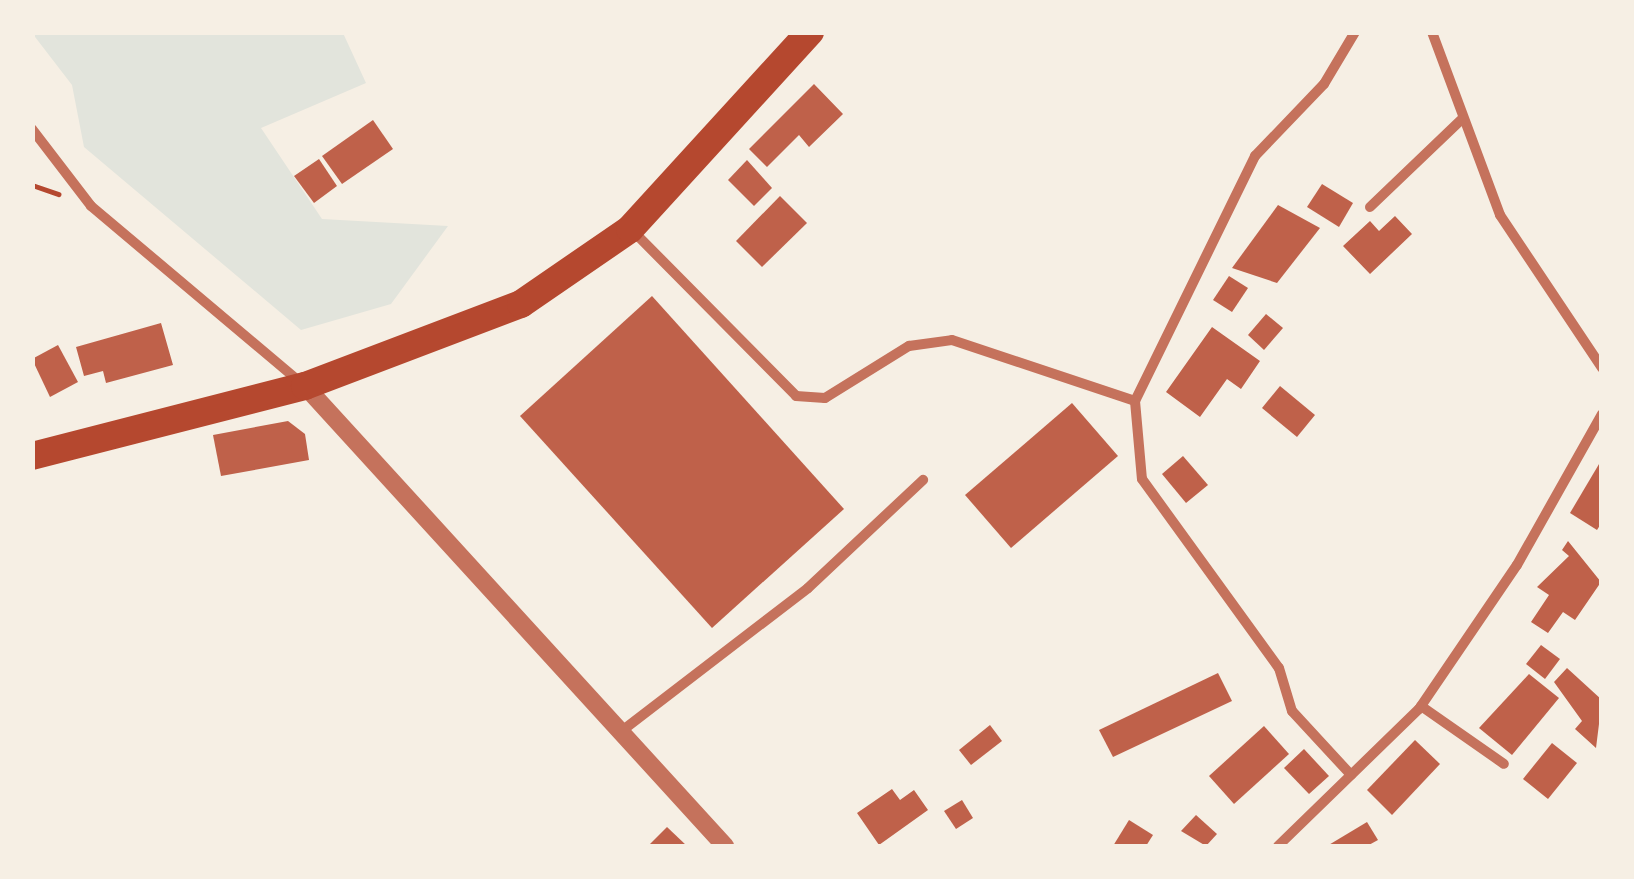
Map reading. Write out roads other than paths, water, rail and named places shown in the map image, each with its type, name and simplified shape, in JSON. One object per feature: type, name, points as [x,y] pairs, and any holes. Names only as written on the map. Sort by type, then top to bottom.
[{"type":"highway","points":[[32,456],[305,386],[521,304],[630,228],[810,32]]},
{"type":"street","points":[[1351,776],[1292,711],[1279,668],[1142,479],[1135,401],[1255,156],[1324,84],[1355,32]]},
{"type":"street","points":[[1432,32],[1460,120],[1500,215],[1602,368]]},
{"type":"street","points":[[1370,207],[1460,120]]},
{"type":"street","points":[[32,129],[90,206],[305,386],[725,846]]},
{"type":"street","points":[[630,228],[796,396],[825,398],[909,346],[952,340],[1135,401]]},
{"type":"street","points":[[1278,846],[1420,706],[1517,565],[1602,414]]},
{"type":"street","points":[[622,730],[808,588],[922,480]]},
{"type":"street","points":[[1420,706],[1504,764]]}]
